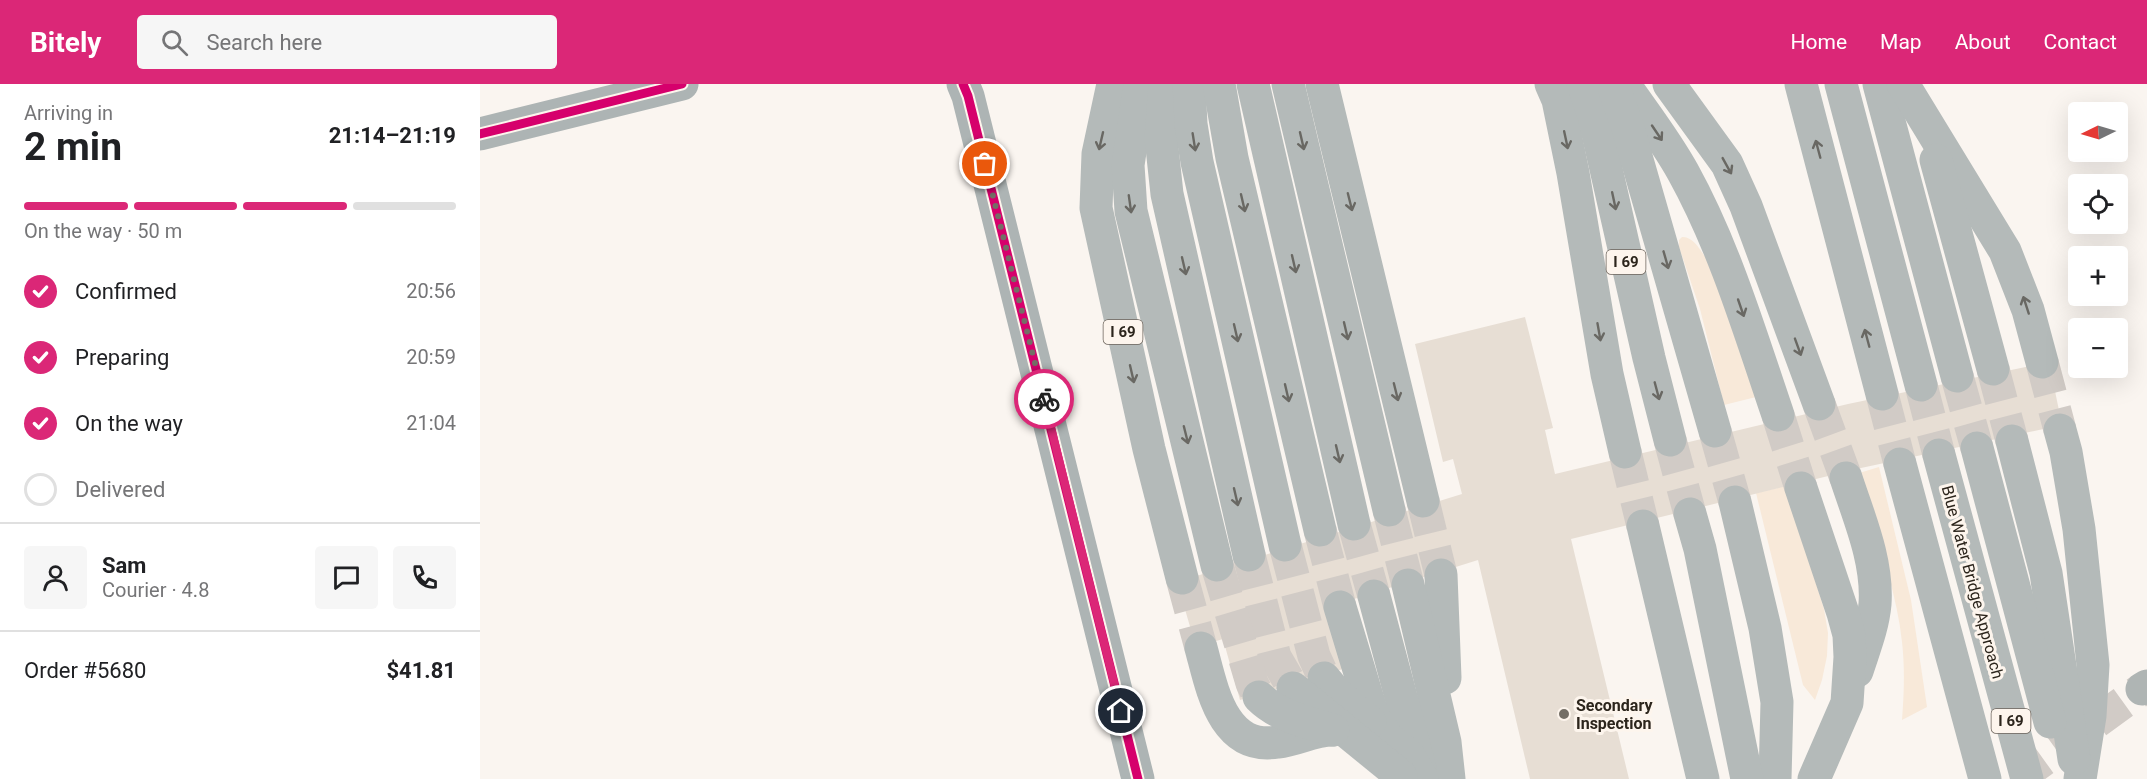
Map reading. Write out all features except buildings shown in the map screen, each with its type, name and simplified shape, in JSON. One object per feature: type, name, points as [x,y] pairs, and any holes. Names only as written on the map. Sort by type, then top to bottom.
[{"type":"highway","name":"I 69","points":[[1113,84],[1098,154],[1096,208],[1149,449],[1182,578]]},
{"type":"highway","name":"I 69","points":[[1140,84],[1128,165],[1131,211],[1217,565]]},
{"type":"highway","points":[[1165,84],[1161,138],[1167,194],[1250,555]]},
{"type":"highway","points":[[1189,84],[1191,124],[1197,162],[1285,545]]},
{"type":"highway","points":[[1219,84],[1232,158],[1320,531]]},
{"type":"highway","points":[[1253,84],[1354,524]]},
{"type":"highway","points":[[1288,84],[1389,510]]},
{"type":"highway","points":[[1322,84],[1423,501]]},
{"type":"highway","name":"I 69","points":[[1551,84],[1558,100],[1571,162],[1607,374],[1625,452]]},
{"type":"highway","name":"I 69","points":[[1583,84],[1594,116],[1670,441]]},
{"type":"highway","name":"I 69","points":[[1612,84],[1627,125],[1715,431]]},
{"type":"highway","points":[[1624,84],[1682,171],[1711,230],[1734,288],[1778,415]]},
{"type":"highway","points":[[1669,84],[1727,164],[1746,206],[1819,404]]},
{"type":"highway","points":[[1801,84],[1882,394]]},
{"type":"highway","points":[[1841,84],[1921,385]]},
{"type":"highway","points":[[1879,84],[1957,376]]},
{"type":"highway","points":[[1903,84],[2005,251],[2028,310],[2042,362]]},
{"type":"highway","points":[[1903,84],[1924,130],[1942,182],[1993,369]]},
{"type":"highway","points":[[2060,430],[2079,529],[2093,666],[2090,716],[2078,779]]},
{"type":"highway","points":[[2012,441],[2046,573],[2078,779]]},
{"type":"highway","points":[[1977,448],[2065,779]]},
{"type":"highway","name":"Blue Water Bridge Approach","points":[[1939,455],[2027,779]]},
{"type":"highway","points":[[1900,464],[1985,779]]},
{"type":"highway","points":[[1814,779],[1847,703],[1872,623],[1875,604],[1875,581],[1867,542],[1846,478]]},
{"type":"highway","points":[[1801,488],[1849,635],[1850,680],[1847,703]]},
{"type":"highway","points":[[1735,502],[1765,628],[1777,702],[1775,779]]},
{"type":"highway","points":[[1690,514],[1700,549],[1747,779]]},
{"type":"highway","points":[[1643,526],[1703,779]]},
{"type":"highway","points":[[1435,777],[1441,575]]},
{"type":"highway","points":[[1408,585],[1444,742],[1435,777]]},
{"type":"highway","points":[[1374,596],[1435,777]]},
{"type":"highway","points":[[1340,607],[1373,716],[1379,727],[1375,741]]},
{"type":"highway","points":[[1201,648],[1218,706],[1226,720],[1245,738],[1269,744],[1292,740],[1315,732],[1333,730]]},
{"type":"highway","points":[[1324,678],[1405,779]]},
{"type":"highway","points":[[1293,688],[1375,741]]},
{"type":"highway","points":[[1259,697],[1279,712],[1375,741],[1410,756],[1435,777]]},
{"type":"street","points":[[480,134],[682,84]]},
{"type":"street","points":[[963,84],[968,96],[1138,779]]},
{"type":"shaded area","points":[[1682,237],[1693,241],[1706,258],[1760,396],[1724,405],[1700,309],[1679,247],[1679,240]]},
{"type":"shaded area","points":[[1879,467],[1911,600],[1927,707],[1902,720],[1903,652],[1895,599],[1856,474]]},
{"type":"shaded area","points":[[1786,486],[1824,609],[1828,633],[1827,656],[1815,700],[1803,685],[1756,493]]},
{"type":"tunnel","points":[[2042,362],[2060,430]]},
{"type":"tunnel","points":[[1993,369],[2012,441]]},
{"type":"tunnel","points":[[1957,376],[1977,448]]},
{"type":"tunnel","points":[[1921,385],[1939,455]]},
{"type":"tunnel","points":[[1882,394],[1900,464]]},
{"type":"tunnel","points":[[1819,404],[1846,478]]},
{"type":"tunnel","points":[[1778,415],[1801,488]]},
{"type":"tunnel","points":[[1715,431],[1735,502]]},
{"type":"tunnel","points":[[1670,440],[1690,514]]},
{"type":"tunnel","points":[[1625,452],[1643,526]]},
{"type":"tunnel","points":[[1423,501],[1441,575]]},
{"type":"tunnel","points":[[1389,510],[1408,585]]},
{"type":"tunnel","points":[[1354,524],[1374,596]]},
{"type":"tunnel","points":[[1320,530],[1340,607]]},
{"type":"tunnel","points":[[1285,545],[1314,656],[1324,678]]},
{"type":"tunnel","points":[[1249,555],[1275,657],[1293,688]]},
{"type":"tunnel","points":[[1217,565],[1252,683],[1259,697]]},
{"type":"tunnel","points":[[1182,578],[1201,648]]},
{"type":"tunnel","points":[[2017,779],[2142,689]]},
{"type":"cycle path","points":[[480,134],[682,84]]},
{"type":"cycle path","points":[[963,84],[968,96],[1138,779]]},
{"type":"way so far","points":[[985,164],[1044,399]]},
{"type":"place","name":"Secondary Inspection","points":[[1564,714]]},
{"type":"route","points":[[1044,399],[1121,711]]}]
